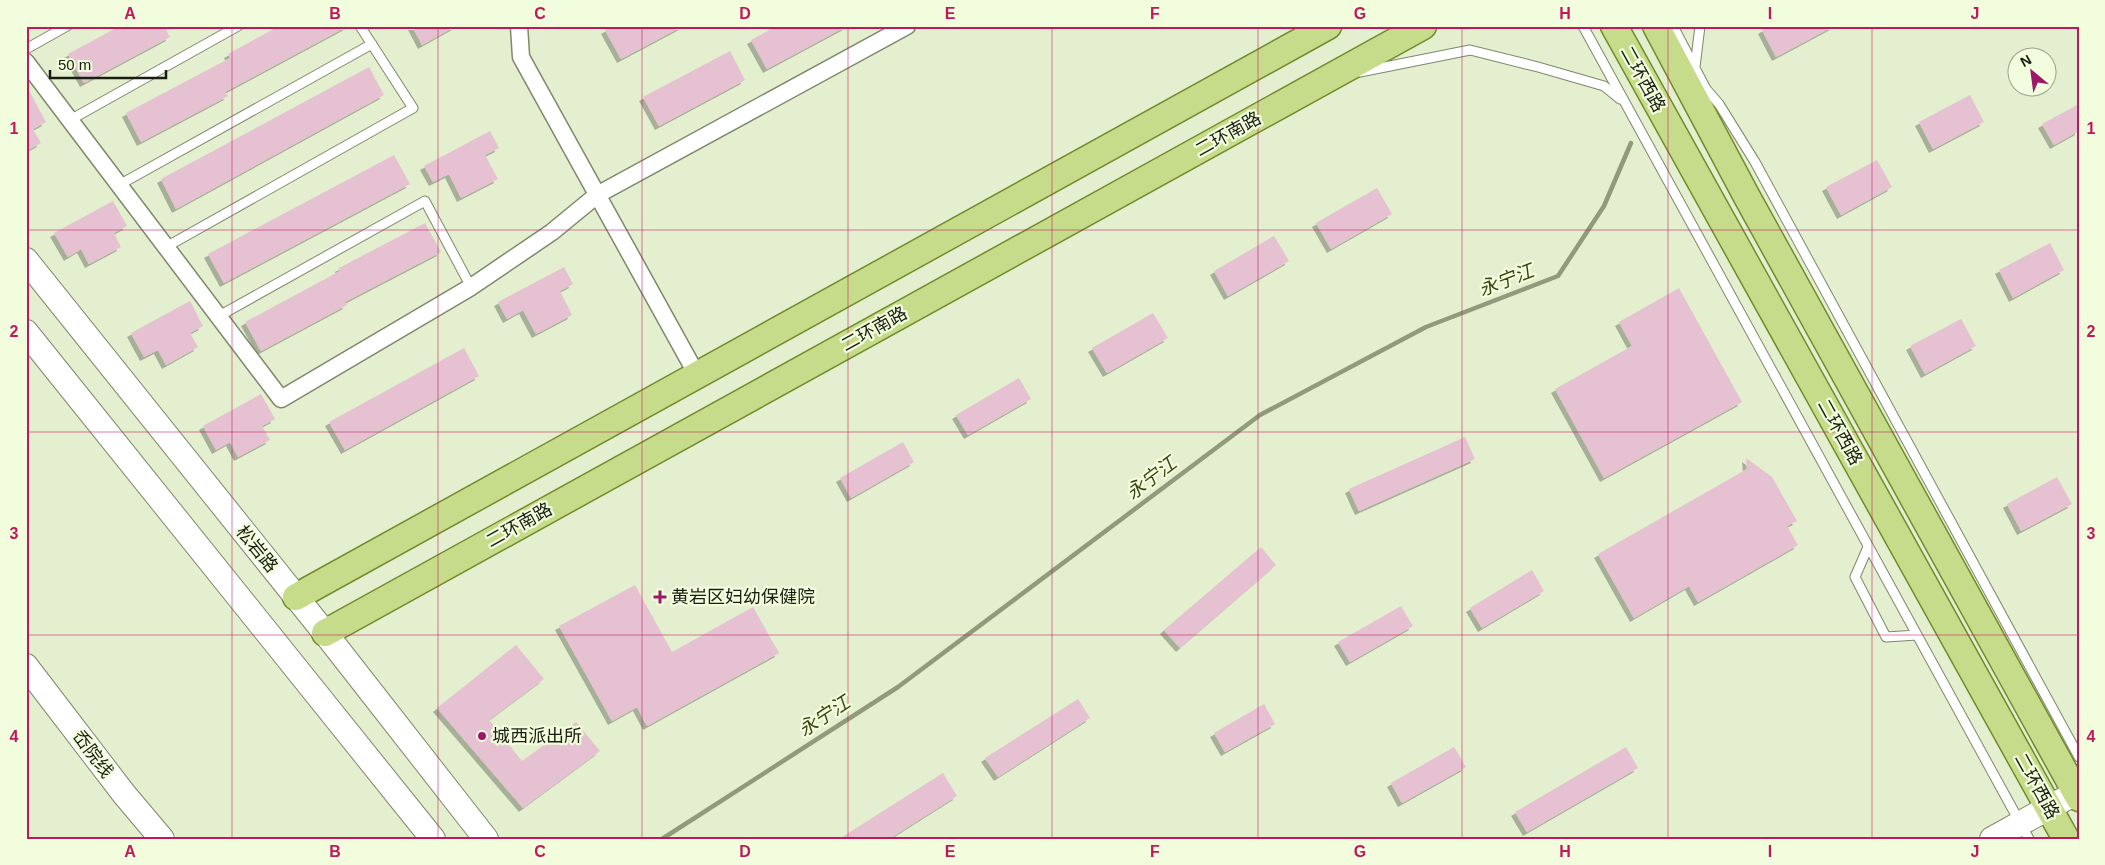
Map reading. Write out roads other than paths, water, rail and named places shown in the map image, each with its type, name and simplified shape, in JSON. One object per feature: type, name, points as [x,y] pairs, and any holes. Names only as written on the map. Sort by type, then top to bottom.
[{"type":"main road","points":[[296,597],[1308,33],[1328,26]]},
{"type":"main road","name":"二环南路","points":[[324,633],[1423,26]]},
{"type":"main road","name":"二环西路","points":[[1614,26],[2066,839]]},
{"type":"main road","name":"二环西路","points":[[1656,26],[1747,197],[2078,794]]},
{"type":"main road","name":"松岩路","points":[[26,260],[296,597],[486,839]]},
{"type":"main road","points":[[26,332],[433,839]]},
{"type":"main road","name":"岙院线","points":[[26,666],[124,794],[162,839]]},
{"type":"main road","points":[[1992,839],[2024,831],[2049,807],[2078,794]]},
{"type":"street","points":[[519,26],[521,57],[697,375]]},
{"type":"street","points":[[26,62],[281,399],[471,287],[552,232],[598,195],[907,26]]},
{"type":"lane","points":[[26,49],[67,26]]},
{"type":"lane","points":[[70,120],[238,26]]},
{"type":"lane","points":[[166,247],[413,108],[360,26]]},
{"type":"lane","points":[[1583,26],[2024,831]]},
{"type":"lane","points":[[1672,26],[1706,89],[1719,104],[1755,162],[2079,756]]},
{"type":"lane","points":[[1695,68],[1700,26]]},
{"type":"lane","points":[[119,185],[372,44]]},
{"type":"lane","points":[[1330,78],[1470,50],[1604,86],[1624,102]]},
{"type":"lane","points":[[219,316],[426,201],[471,287]]},
{"type":"lane","points":[[1868,547],[1855,577],[1886,637],[1917,635]]},
{"type":"waterway","name":"永宁江","points":[[662,839],[898,687],[1260,415],[1426,327],[1558,276],[1604,206],[1631,143]]},
{"type":"place","name":"黄岩区妇幼保健院","points":[[660,597]]},
{"type":"place","name":"城西派出所","points":[[482,736]]}]
